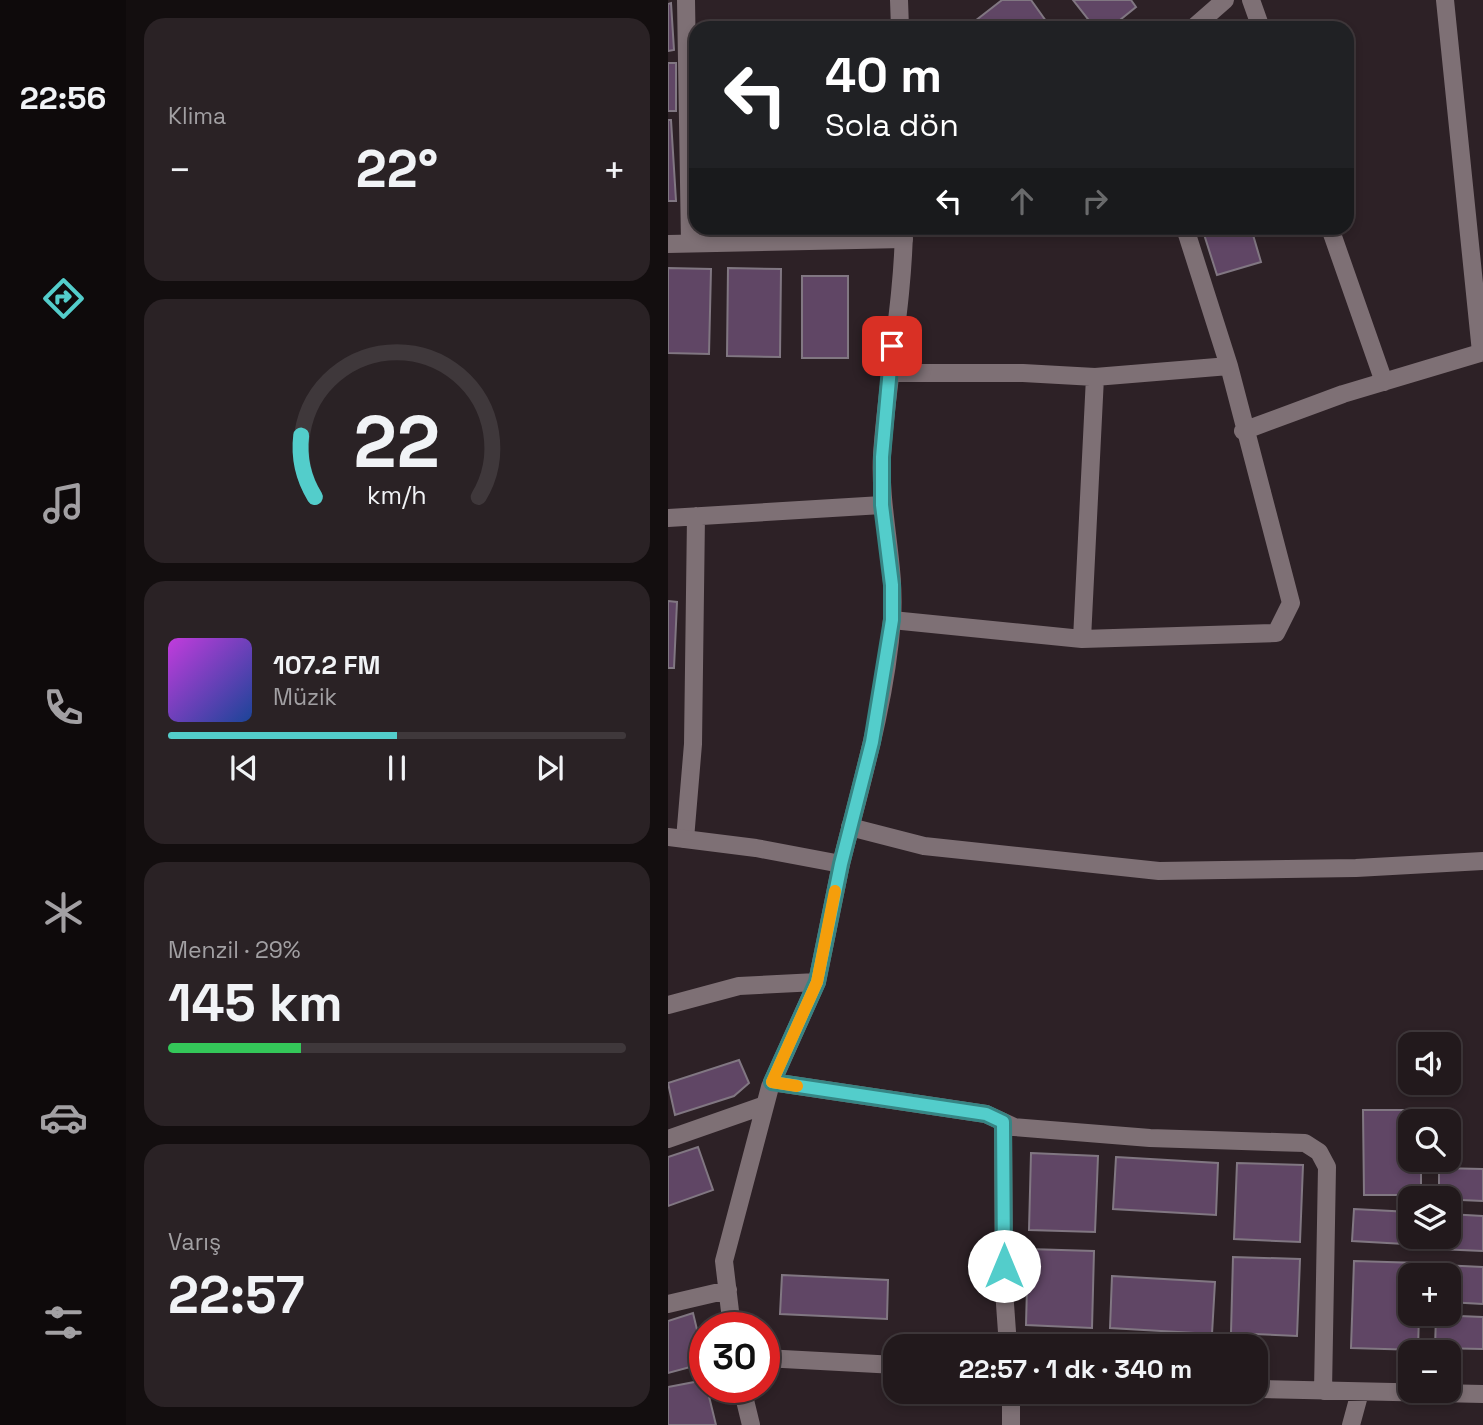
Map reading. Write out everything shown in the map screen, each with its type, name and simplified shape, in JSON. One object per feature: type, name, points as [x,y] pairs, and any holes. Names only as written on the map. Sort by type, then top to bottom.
[{"type":"street","points":[[686,0],[689,182]]},
{"type":"street","points":[[898,0],[900,21]]},
{"type":"street","points":[[1202,21],[1225,0]]},
{"type":"street","points":[[1251,0],[1258,21]]},
{"type":"street","points":[[1243,431],[1384,382],[1482,352],[1445,0]]},
{"type":"street","points":[[690,235],[690,243]]},
{"type":"street","points":[[668,244],[861,235]]},
{"type":"street","points":[[730,1312],[724,1261],[772,1082],[817,982],[841,864],[872,742],[892,620],[892,585],[882,505],[882,457],[904,235]]},
{"type":"street","points":[[892,620],[1082,639],[1276,633],[1291,603],[1243,431],[1229,366],[1187,235]]},
{"type":"street","points":[[1332,235],[1384,382]]},
{"type":"street","points":[[890,373],[1023,373],[1095,377],[1229,366]]},
{"type":"street","points":[[1082,639],[1095,377]]},
{"type":"street","points":[[668,519],[882,505]]},
{"type":"street","points":[[696,516],[693,744],[677,838],[841,864]]},
{"type":"street","points":[[850,827],[924,846],[1159,871],[1356,868],[1482,861]]},
{"type":"street","points":[[668,1005],[739,986],[817,982]]},
{"type":"street","points":[[772,1082],[986,1114],[1014,1127],[1150,1138],[1305,1143],[1320,1152],[1327,1167],[1323,1391]]},
{"type":"street","points":[[668,1139],[765,1105]]},
{"type":"street","points":[[1003,1122],[1004,1290],[1008,1334]]},
{"type":"street","points":[[668,1304],[728,1290]]},
{"type":"street","points":[[780,1359],[883,1364]]},
{"type":"street","points":[[1268,1389],[1482,1394]]},
{"type":"street","points":[[1351,1425],[1360,1392]]},
{"type":"street","points":[[746,1403],[751,1425]]},
{"type":"street","points":[[1011,1404],[1011,1425]]},
{"type":"building","points":[[1002,0],[1031,0],[1046,21],[975,21]]},
{"type":"building","points":[[1073,0],[1131,0],[1136,7],[1119,21],[1090,21]]},
{"type":"building","points":[[671,3],[674,50],[668,51],[668,4]]},
{"type":"building","points":[[668,63],[676,63],[676,111],[668,111]]},
{"type":"building","points":[[668,120],[671,120],[676,201],[668,201]]},
{"type":"building","points":[[1204,235],[1253,235],[1261,262],[1217,275]]},
{"type":"building","points":[[668,268],[711,269],[709,354],[668,353]]},
{"type":"building","points":[[728,268],[781,269],[780,357],[727,356]]},
{"type":"building","points":[[802,276],[848,276],[848,358],[802,358]]},
{"type":"building","points":[[668,601],[677,602],[674,668],[668,668]]},
{"type":"building","points":[[739,1060],[749,1083],[734,1096],[675,1115],[668,1083]]},
{"type":"building","points":[[1363,1110],[1398,1110],[1398,1172],[1421,1172],[1421,1186],[1398,1186],[1398,1195],[1364,1195]]},
{"type":"building","points":[[698,1147],[713,1190],[668,1206],[668,1157]]},
{"type":"building","points":[[1031,1153],[1098,1156],[1095,1232],[1029,1230]]},
{"type":"building","points":[[1116,1157],[1218,1163],[1216,1215],[1113,1209]]},
{"type":"building","points":[[1237,1163],[1303,1165],[1300,1242],[1234,1239]]},
{"type":"building","points":[[1483,1169],[1483,1201],[1461,1200],[1461,1186],[1439,1186],[1439,1172]]},
{"type":"building","points":[[1354,1209],[1398,1211],[1398,1244],[1352,1241]]},
{"type":"building","points":[[1461,1215],[1483,1216],[1483,1251],[1438,1249],[1461,1249]]},
{"type":"building","points":[[1028,1249],[1094,1251],[1092,1328],[1026,1325]]},
{"type":"building","points":[[1233,1257],[1300,1259],[1297,1336],[1231,1333]]},
{"type":"building","points":[[1354,1261],[1420,1263],[1398,1263],[1398,1326],[1419,1326],[1418,1340],[1398,1340],[1398,1349],[1351,1348]]},
{"type":"building","points":[[1461,1266],[1483,1267],[1483,1304],[1461,1303]]},
{"type":"building","points":[[782,1275],[888,1280],[887,1319],[780,1314]]},
{"type":"building","points":[[1112,1276],[1215,1282],[1212,1334],[1110,1328]]},
{"type":"building","points":[[689,1314],[689,1367],[668,1373],[668,1321]]},
{"type":"building","points":[[1461,1316],[1483,1317],[1483,1349],[1461,1349],[1461,1340],[1435,1340],[1436,1326],[1461,1326]]},
{"type":"building","points":[[689,1383],[689,1403],[711,1403],[716,1425],[668,1425],[668,1387]]},
{"type":"slow traffic","points":[[797,1086],[772,1082],[817,982],[835,891]]},
{"type":"route","points":[[892,346],[882,457],[882,505],[892,585],[892,620],[872,742],[841,864],[817,982],[772,1082],[986,1114],[1003,1122],[1004,1266]]}]
